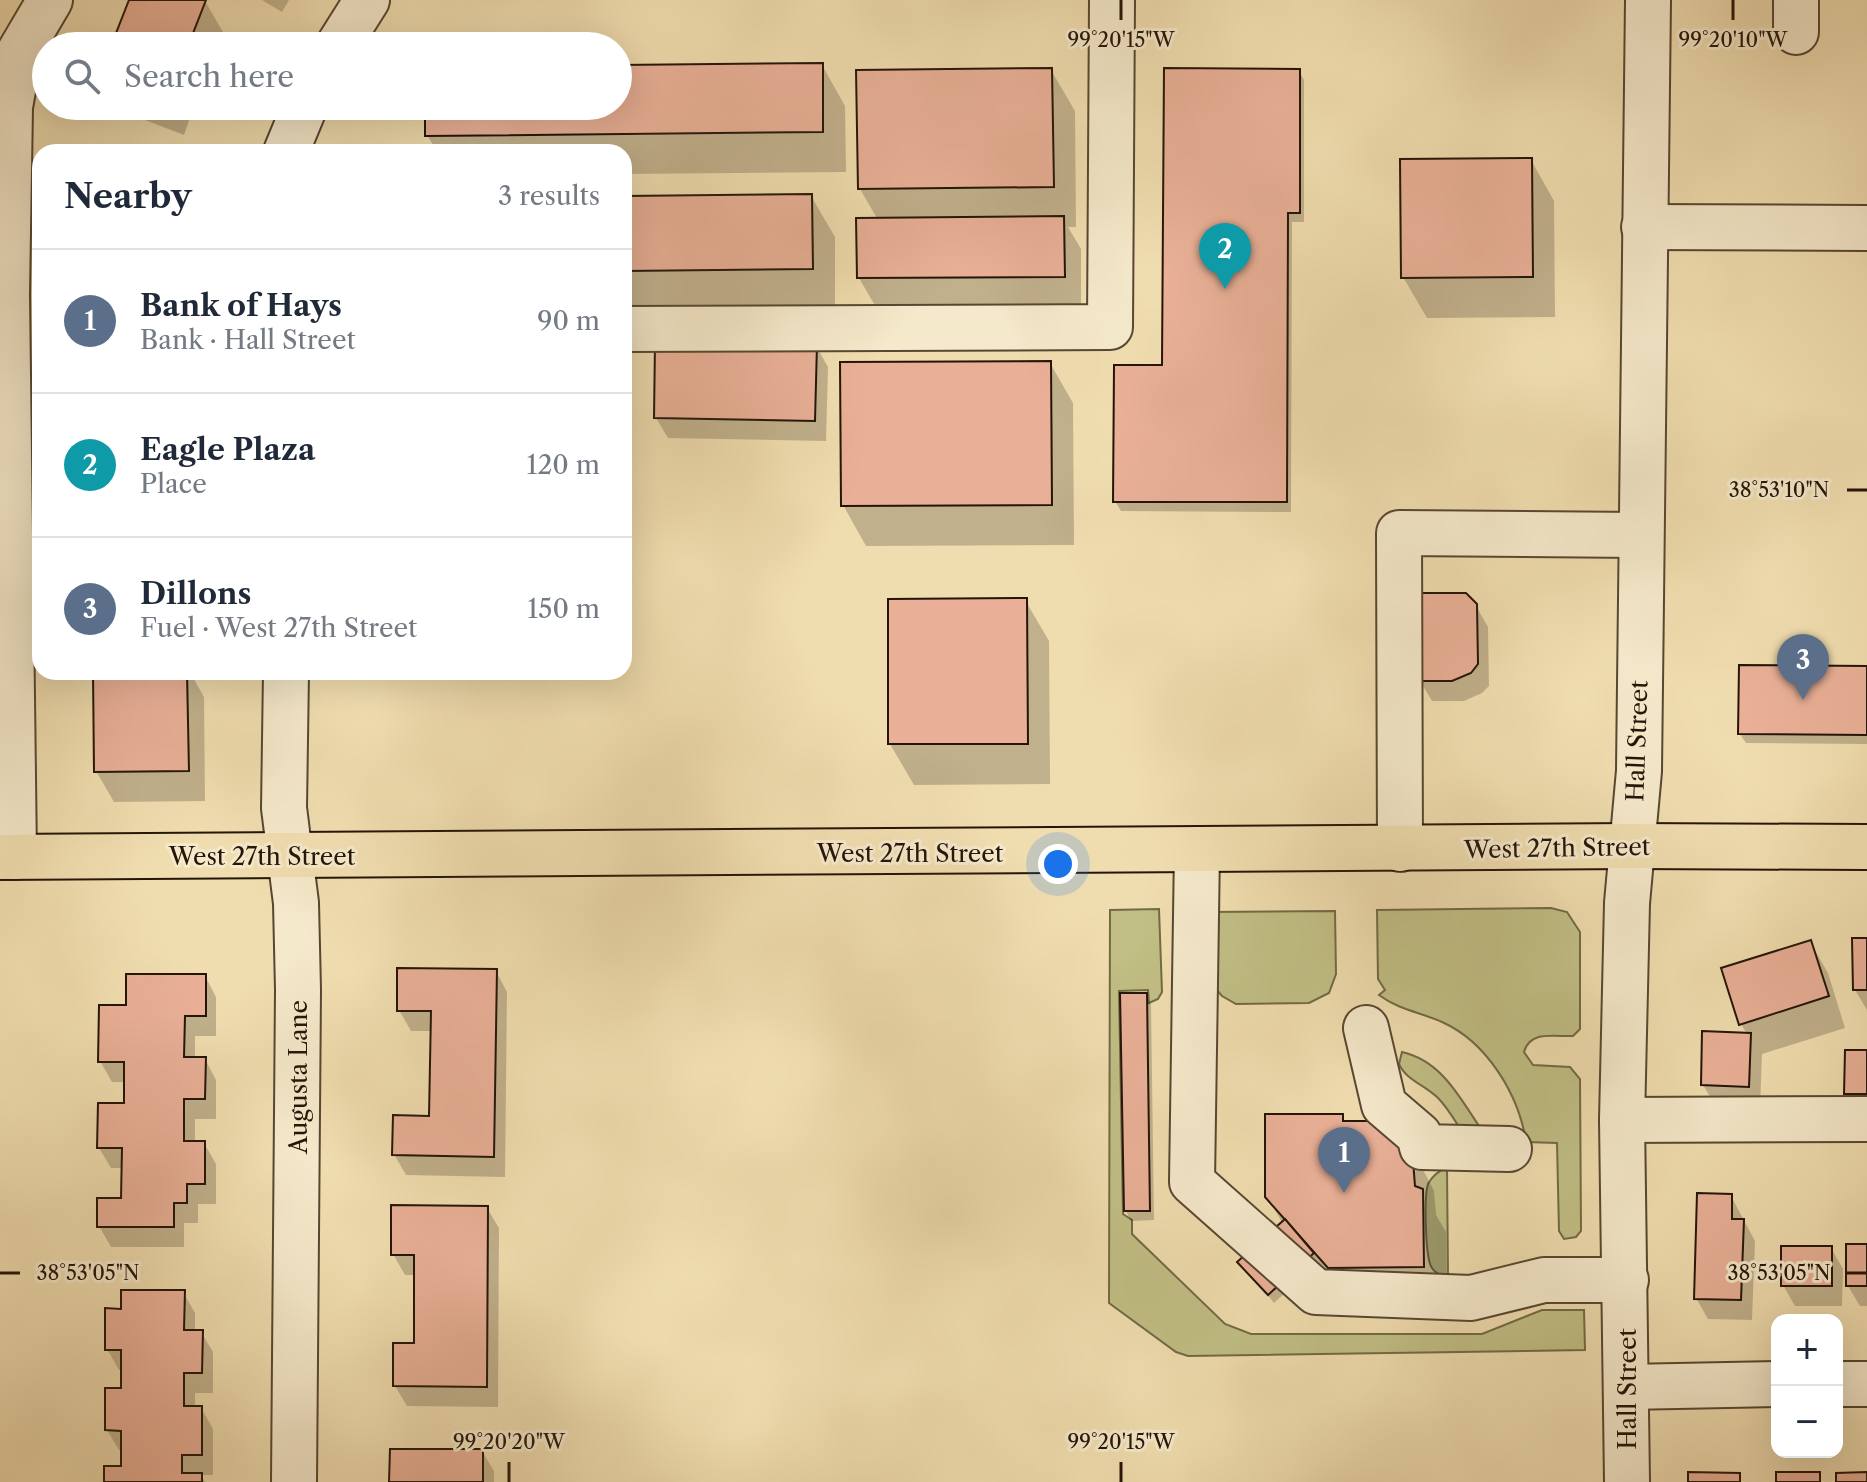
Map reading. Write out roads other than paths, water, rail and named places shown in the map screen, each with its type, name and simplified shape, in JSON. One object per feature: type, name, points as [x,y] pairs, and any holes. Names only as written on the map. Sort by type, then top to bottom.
[{"type":"main road","name":"West 27th Street","points":[[7,857],[1867,847]]},
{"type":"street","points":[[7,857],[10,107],[20,51],[50,0]]},
{"type":"street","points":[[347,32],[367,0]]},
{"type":"street","points":[[632,329],[1110,327],[1112,0]]},
{"type":"street","name":"Hall Street","points":[[1627,1482],[1622,1120],[1627,903],[1639,789],[1648,0]]},
{"type":"street","points":[[289,144],[299,120]]},
{"type":"street","points":[[1644,227],[1867,228]]},
{"type":"street","points":[[1400,849],[1399,533],[1641,535]]},
{"type":"street","name":"Augusta Lane","points":[[286,680],[284,808],[291,855],[298,990],[294,1482]]},
{"type":"street","points":[[1197,850],[1192,1182],[1316,1292],[1471,1298],[1544,1280],[1626,1280]]},
{"type":"street","points":[[1366,1028],[1384,1105],[1419,1135],[1422,1147],[1509,1149]]},
{"type":"street","points":[[1622,1120],[1867,1119]]},
{"type":"street","points":[[1627,1387],[1771,1384]]},
{"type":"street","points":[[1843,1384],[1867,1384]]},
{"type":"place","name":"Eagle Plaza","points":[[1225,289]]},
{"type":"place","name":"Dillons","points":[[1803,700]]},
{"type":"place","name":"Bank of Hays","points":[[1344,1193]]}]
